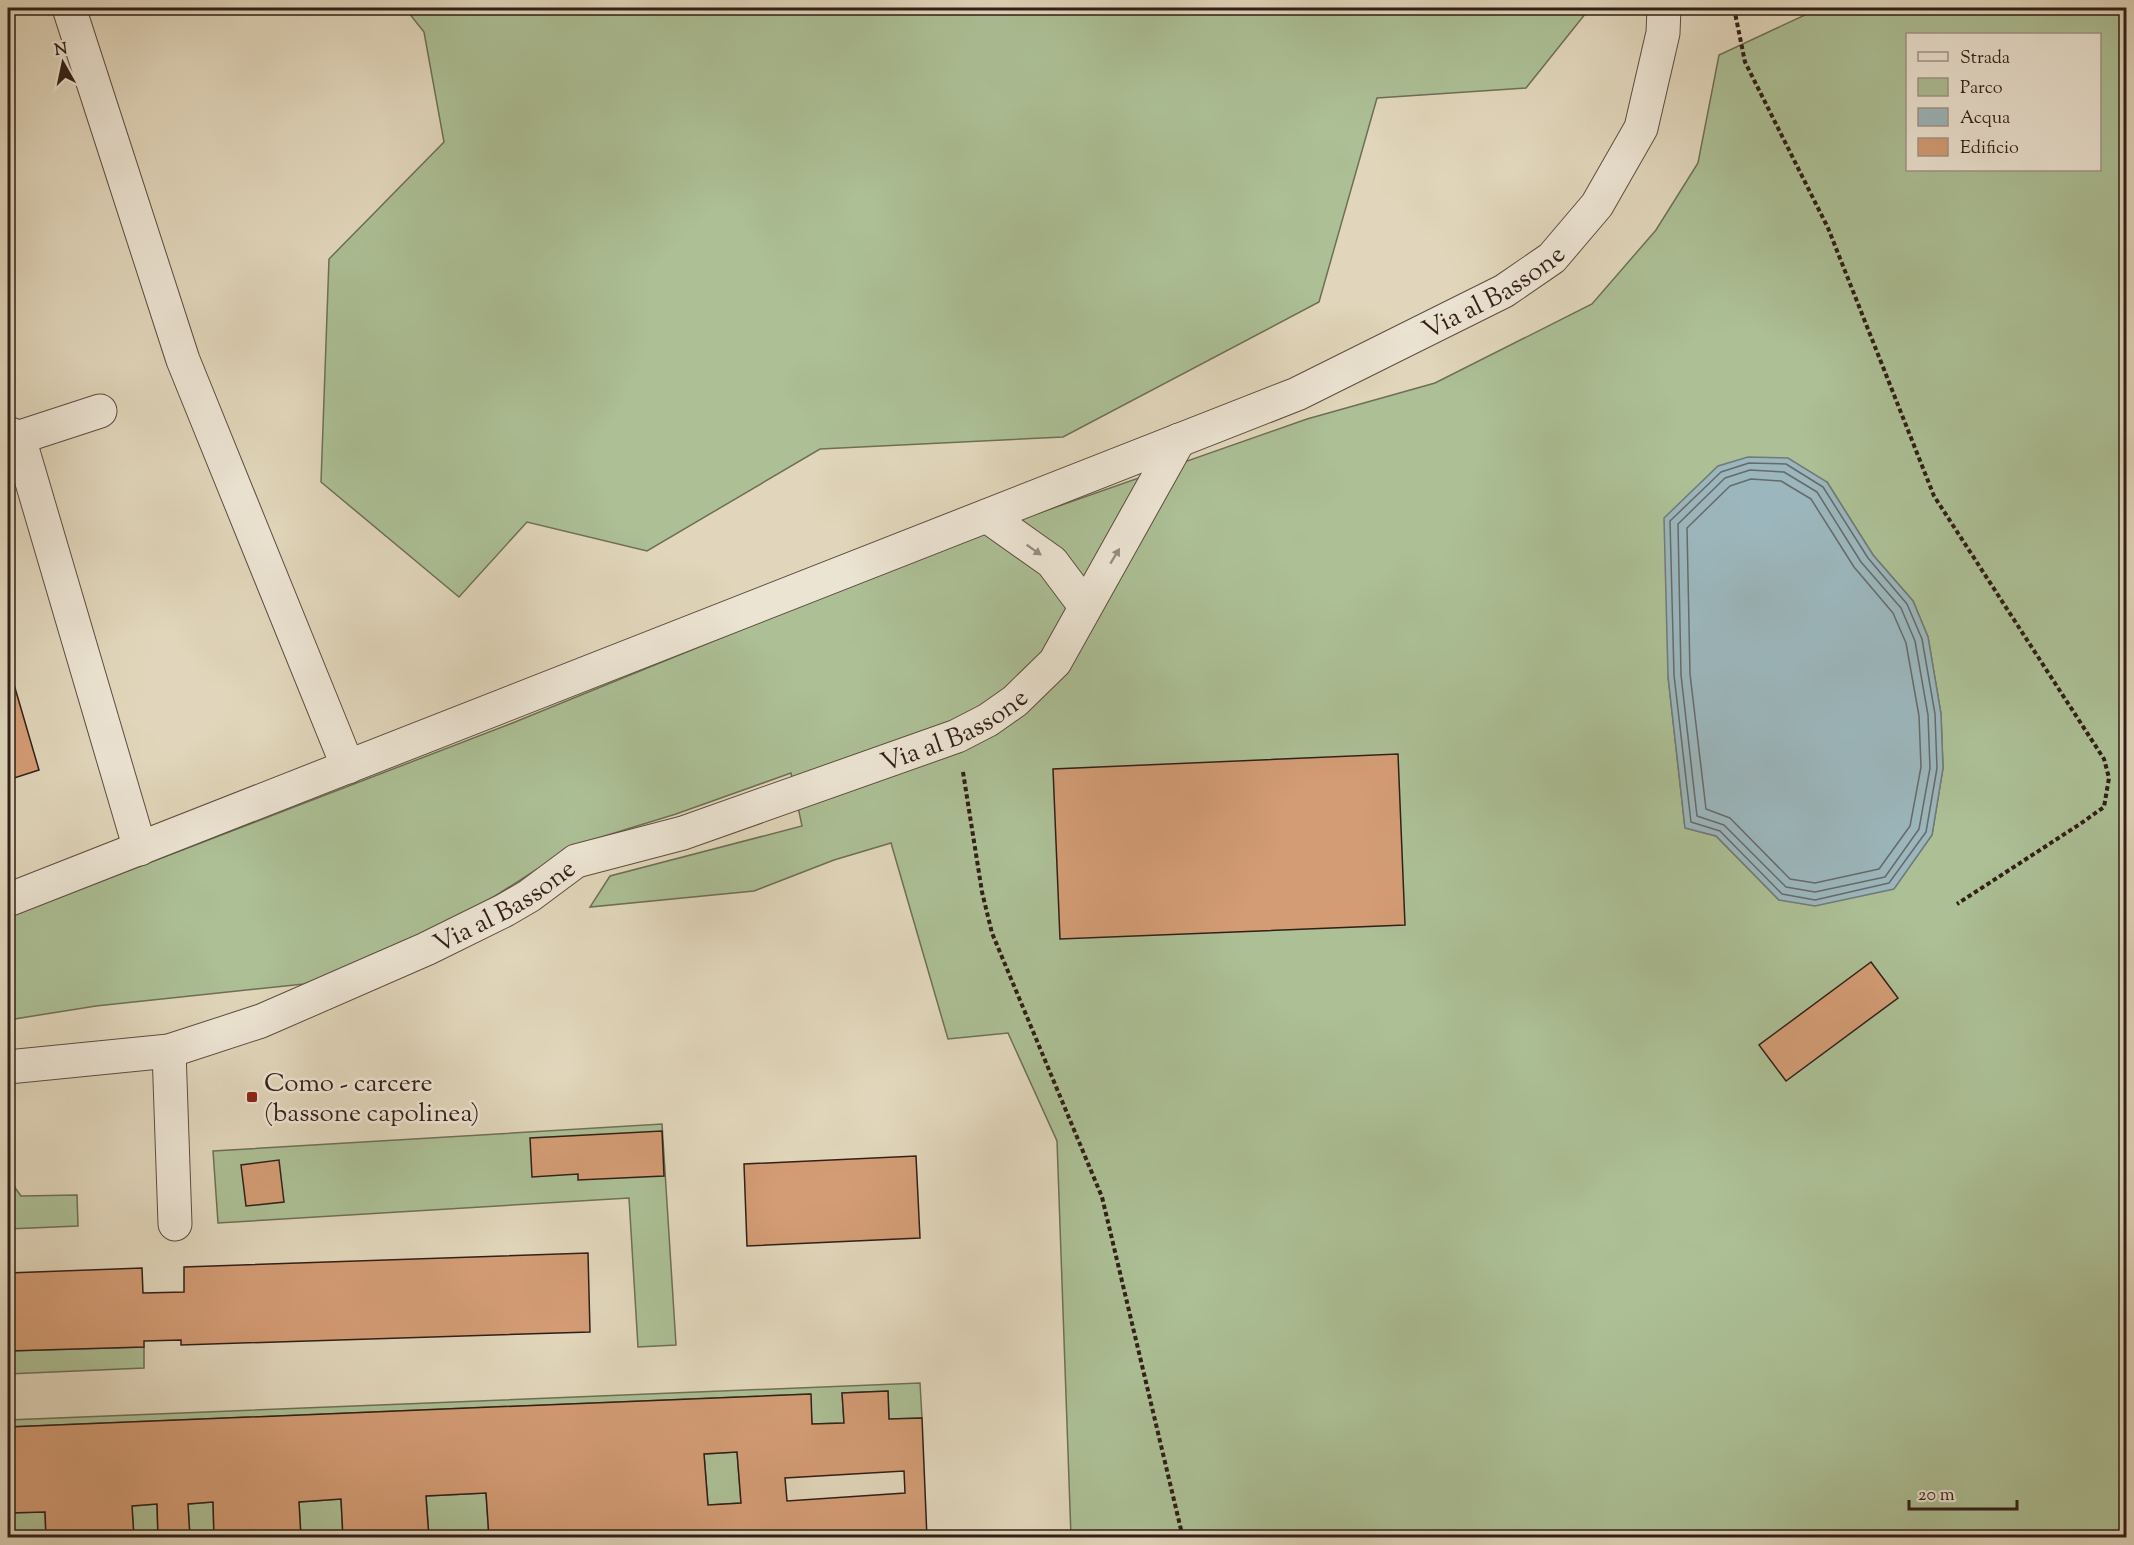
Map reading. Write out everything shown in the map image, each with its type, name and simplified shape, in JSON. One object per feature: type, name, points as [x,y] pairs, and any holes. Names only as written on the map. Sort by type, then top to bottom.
[{"type":"street","points":[[69,8],[183,360],[348,767]]},
{"type":"street","name":"Via al Bassone","points":[[8,900],[1297,394],[1504,291],[1552,258],[1597,205],[1641,128],[1663,33],[1664,8]]},
{"type":"street","points":[[100,411],[11,437],[140,849]]},
{"type":"street","name":"Via al Bassone","points":[[8,1067],[169,1051],[261,1021],[426,949],[521,901],[576,861],[683,833],[957,736],[988,720],[1015,701],[1055,662],[1179,440]]},
{"type":"street","points":[[987,516],[1052,562],[1085,606]]},
{"type":"street","points":[[169,1051],[175,1224]]},
{"type":"path","points":[[1734,8],[1745,62],[1828,228],[1934,496],[2098,749],[2104,759],[2109,777],[2104,807],[1957,904]]},
{"type":"path","points":[[957,736],[982,892],[992,933],[1102,1197],[1183,1538]]},
{"type":"green space","points":[[405,8],[1586,8],[1586,13],[1526,88],[1377,98],[1319,302],[1063,437],[820,449],[647,551],[527,522],[459,597],[321,482],[329,259],[444,142],[424,32]]},
{"type":"green space","points":[[1820,8],[2126,8],[2126,1537],[1071,1537],[1057,1141],[1008,1033],[948,1039],[891,843],[834,860],[754,891],[590,907],[610,876],[802,826],[791,773],[676,814],[582,843],[492,898],[413,940],[367,963],[304,984],[96,1006],[8,1020],[8,917],[510,724],[959,541],[1307,419],[1435,383],[1592,304],[1656,230],[1698,163],[1719,55]],"holes":[[[1827,482],[1873,555],[1913,601],[1928,637],[1941,714],[1943,768],[1932,835],[1894,888],[1779,900],[1716,836],[1685,828],[1668,676]]]},
{"type":"green space","points":[[662,1124],[676,1345],[638,1347],[629,1198],[218,1223],[213,1151]]},
{"type":"green space","points":[[8,1178],[21,1196],[77,1195],[78,1226],[8,1229]]},
{"type":"green space","points":[[144,1347],[144,1368],[8,1374],[8,1351]]},
{"type":"green space","points":[[920,1383],[922,1418],[889,1419],[888,1391],[842,1393],[844,1423],[812,1424],[810,1394],[8,1427],[8,1420]]},
{"type":"green space","points":[[737,1452],[741,1503],[708,1505],[704,1454]]},
{"type":"green space","points":[[486,1493],[489,1537],[429,1537],[426,1496]]},
{"type":"green space","points":[[341,1499],[343,1537],[301,1537],[299,1502]]},
{"type":"green space","points":[[213,1502],[214,1537],[190,1537],[188,1504]]},
{"type":"green space","points":[[157,1504],[158,1537],[134,1537],[132,1506]]},
{"type":"green space","points":[[45,1512],[46,1537],[8,1537],[8,1513]]},
{"type":"water","points":[[1748,457],[1788,458],[1827,482],[1873,555],[1913,601],[1928,637],[1941,714],[1943,768],[1932,835],[1894,889],[1815,906],[1779,900],[1716,836],[1685,828],[1668,676],[1664,518],[1718,466]]},
{"type":"building","points":[[8,664],[39,770],[8,780]]},
{"type":"building","points":[[1398,754],[1405,925],[1060,939],[1053,769]]},
{"type":"building","points":[[1871,962],[1898,998],[1786,1081],[1759,1045]]},
{"type":"building","points":[[662,1131],[664,1176],[578,1180],[578,1174],[532,1177],[530,1138]]},
{"type":"building","points":[[916,1156],[920,1238],[747,1246],[744,1164]]},
{"type":"building","points":[[279,1160],[284,1202],[246,1206],[241,1165]]},
{"type":"building","points":[[588,1253],[590,1332],[181,1345],[181,1340],[144,1341],[144,1347],[8,1351],[8,1273],[142,1268],[143,1293],[184,1292],[184,1267]]},
{"type":"building","points":[[888,1391],[889,1419],[922,1418],[927,1538],[489,1538],[486,1493],[426,1496],[429,1538],[343,1538],[341,1499],[299,1502],[301,1538],[214,1538],[213,1502],[188,1504],[190,1538],[158,1538],[157,1504],[132,1506],[134,1538],[46,1538],[45,1512],[8,1513],[8,1427],[811,1394],[812,1424],[844,1423],[842,1393]],"holes":[[[737,1452],[741,1503],[708,1505],[704,1454]],[[904,1471],[905,1493],[787,1501],[785,1478]]]},
{"type":"place","name":"Como - carcere (bassone capolinea)","points":[[252,1097]]}]
